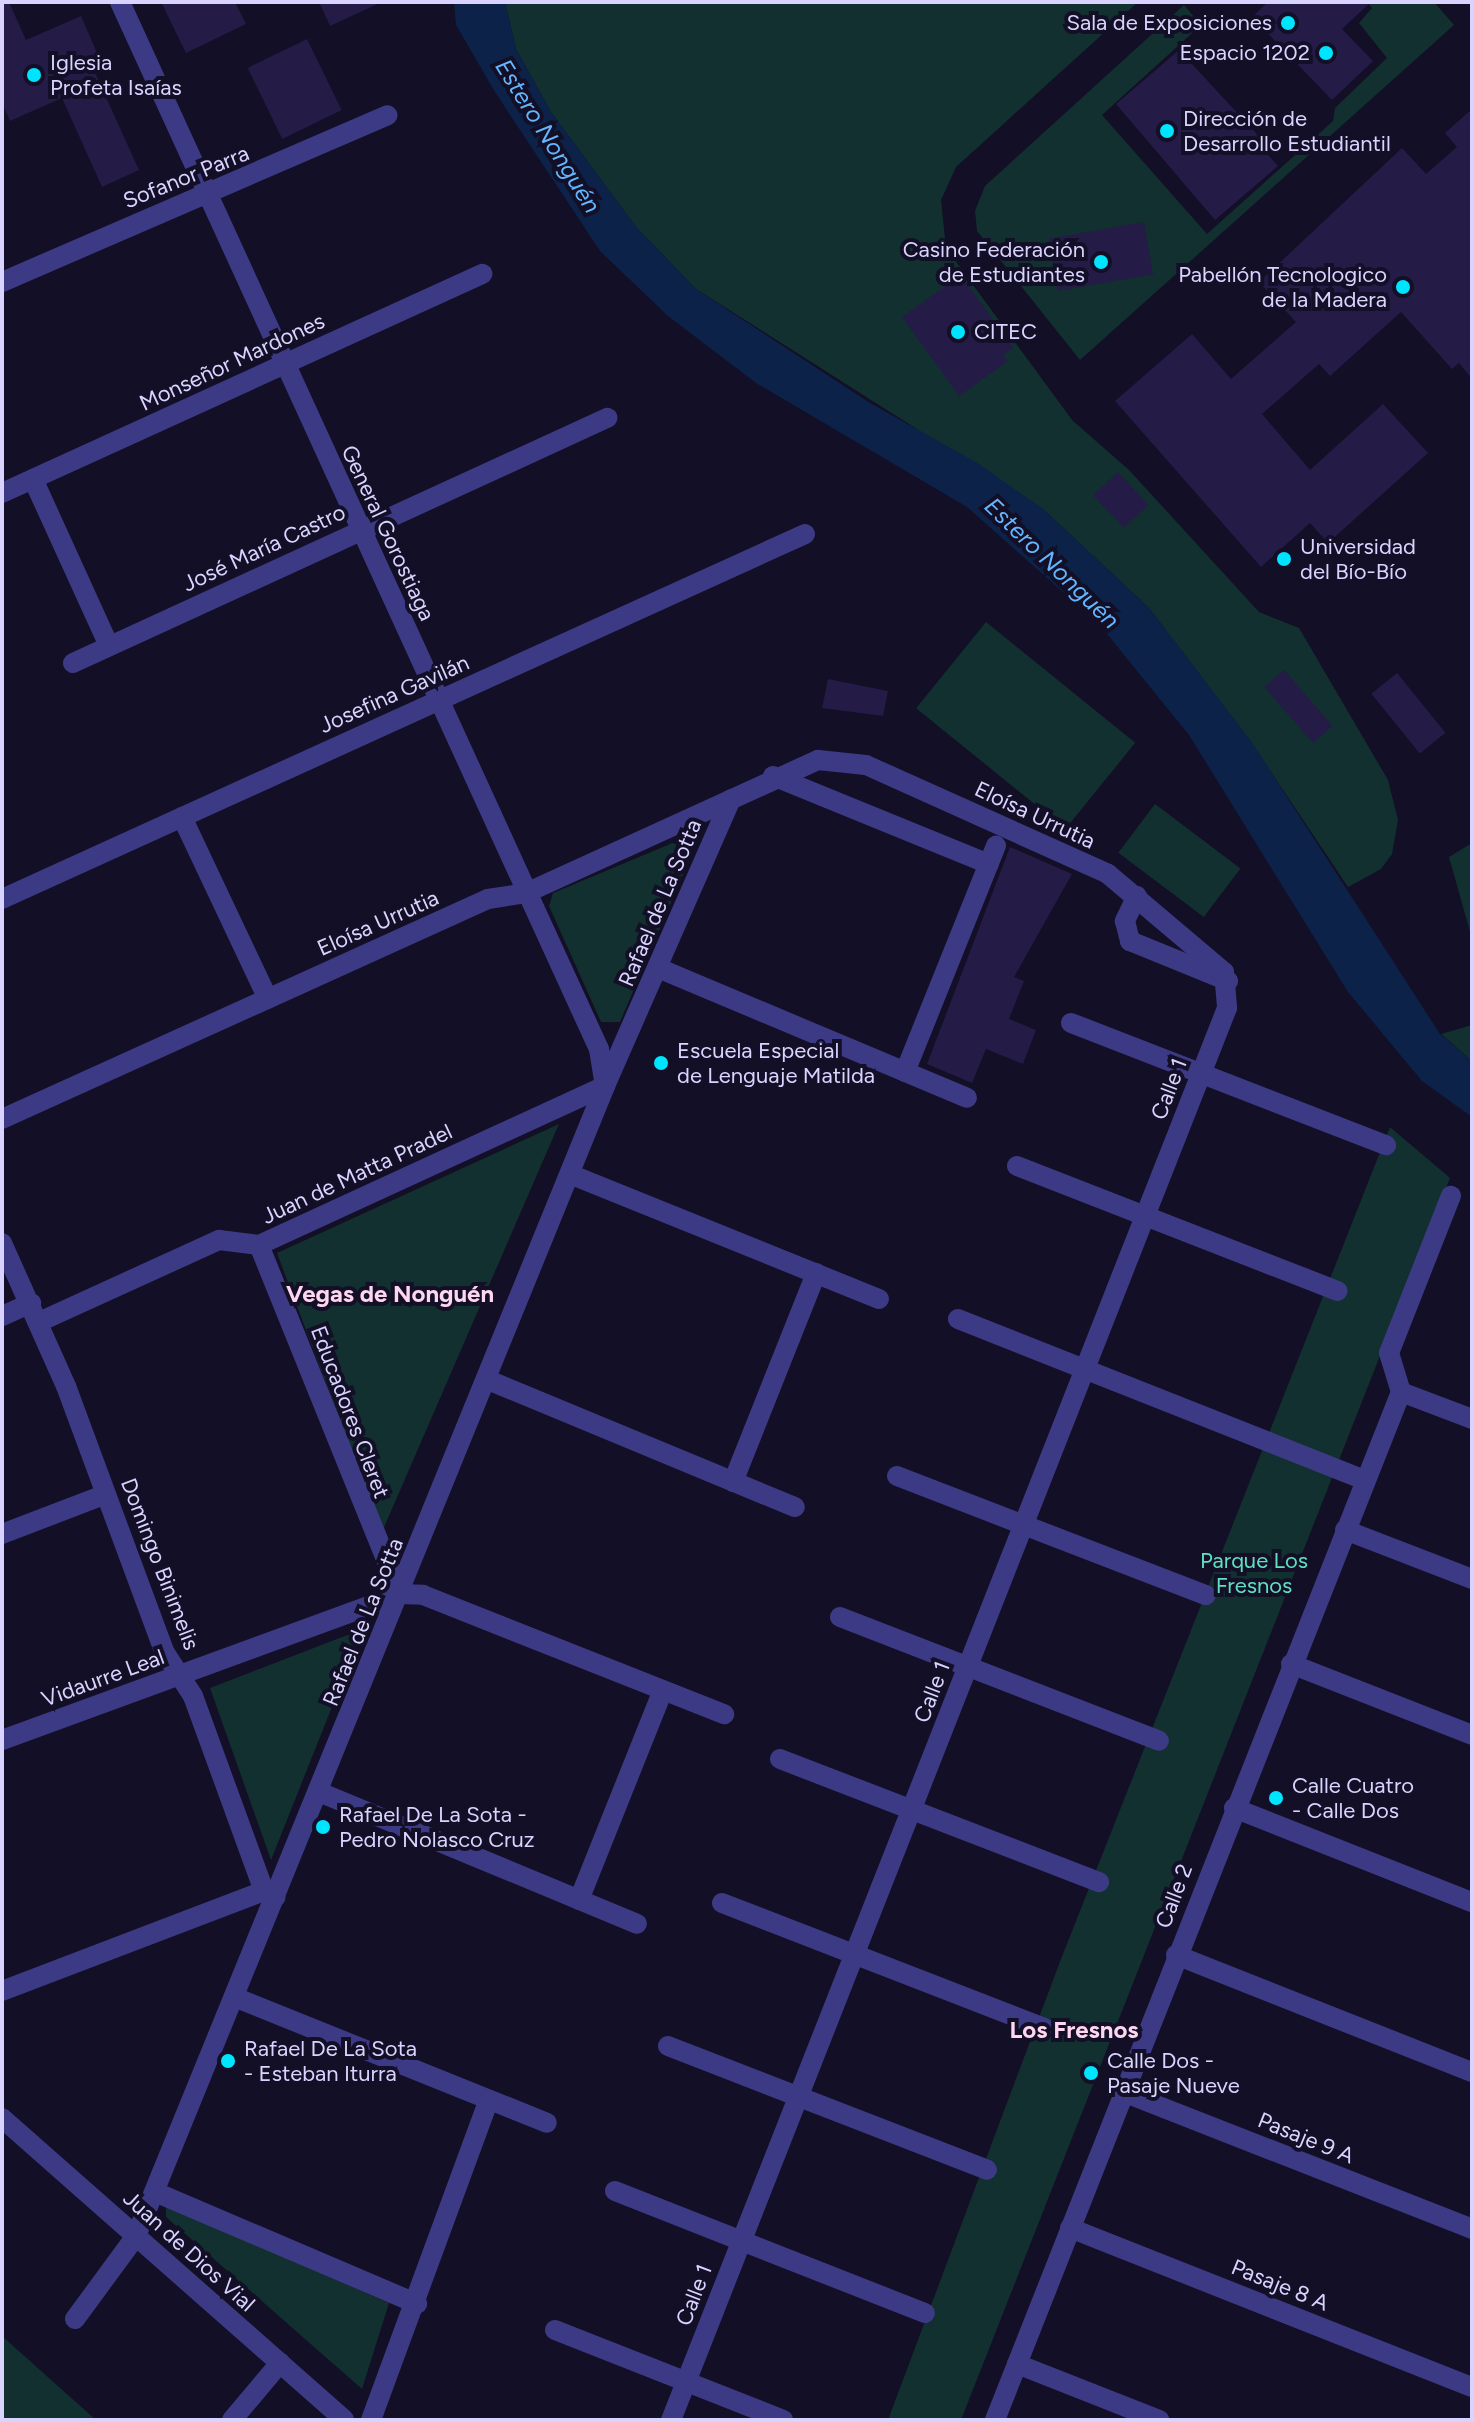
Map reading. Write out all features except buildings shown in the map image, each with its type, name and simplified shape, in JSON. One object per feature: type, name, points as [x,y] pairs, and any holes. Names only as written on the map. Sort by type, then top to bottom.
[{"type":"street","name":"General Gorostiaga","points":[[120,2],[204,193],[591,1032],[605,1086]]},
{"type":"street","name":"Sofanor Parra","points":[[2,282],[387,115]]},
{"type":"street","name":"Monseñor Mardones","points":[[2,493],[482,274]]},
{"type":"street","name":"José María Castro","points":[[73,663],[607,418]]},
{"type":"street","points":[[33,479],[109,646]]},
{"type":"street","name":"Josefina Gavilán","points":[[2,899],[805,534]]},
{"type":"street","name":"Eloísa Urrutia","points":[[2,1119],[488,899],[526,893],[731,799],[773,776],[828,759],[866,765],[1073,858],[1137,896]]},
{"type":"street","points":[[773,776],[992,855],[905,1072]]},
{"type":"street","name":"Rafael de La Sotta","points":[[75,2319],[136,2236],[155,2192],[234,1997],[270,1894],[319,1792],[572,1175],[605,1086],[731,799]]},
{"type":"street","points":[[182,817],[268,999]]},
{"type":"street","points":[[1137,896],[1218,964],[1228,981],[1130,941],[1125,921],[1137,896]]},
{"type":"street","points":[[658,968],[967,1098]]},
{"type":"street","name":"Calle 1","points":[[671,2420],[1229,1001],[1228,981]]},
{"type":"street","points":[[1071,1023],[1386,1145]]},
{"type":"street","points":[[591,1032],[610,1034],[633,1026]]},
{"type":"street","name":"Juan de Matta Pradel","points":[[2,1316],[35,1312],[219,1240],[259,1245],[605,1086]]},
{"type":"street","points":[[1017,1166],[1337,1291]]},
{"type":"street","points":[[572,1175],[879,1299]]},
{"type":"street","points":[[1451,1196],[1389,1353],[1401,1392],[1472,1419]]},
{"type":"street","name":"Domingo Binimelis","points":[[2,1243],[35,1312],[165,1653],[193,1696],[270,1894]]},
{"type":"street","name":"Educadores Cleret","points":[[259,1245],[400,1594]]},
{"type":"street","points":[[733,1482],[816,1273]]},
{"type":"street","points":[[958,1319],[1365,1480]]},
{"type":"street","points":[[488,1380],[795,1507]]},
{"type":"street","name":"Calle 2","points":[[995,2420],[1234,1808],[1401,1392]]},
{"type":"street","points":[[897,1476],[1206,1595]]},
{"type":"street","points":[[2,1534],[106,1494]]},
{"type":"street","points":[[1345,1530],[1472,1579]]},
{"type":"street","points":[[400,1594],[423,1595],[724,1714]]},
{"type":"street","name":"Vidaurre Leal","points":[[2,1740],[400,1594]]},
{"type":"street","points":[[840,1617],[1159,1741]]},
{"type":"street","points":[[1291,1664],[1472,1735]]},
{"type":"street","points":[[579,1900],[663,1690]]},
{"type":"street","points":[[780,1759],[1099,1882]]},
{"type":"street","points":[[319,1792],[637,1924]]},
{"type":"street","points":[[1234,1808],[1472,1902]]},
{"type":"street","points":[[2,1991],[270,1894]]},
{"type":"street","points":[[722,1903],[1045,2028]]},
{"type":"street","points":[[1176,1955],[1472,2072]]},
{"type":"street","points":[[234,1997],[547,2123]]},
{"type":"street","points":[[668,2046],[987,2170]]},
{"type":"street","name":"Pasaje 9 A","points":[[1123,2092],[1472,2229]]},
{"type":"street","points":[[371,2420],[417,2304],[489,2100]]},
{"type":"street","name":"Juan de Dios Vial","points":[[2,2118],[344,2420]]},
{"type":"street","points":[[615,2191],[925,2313]]},
{"type":"street","points":[[155,2192],[417,2304]]},
{"type":"street","name":"Pasaje 8 A","points":[[1070,2228],[1472,2387]]},
{"type":"street","points":[[555,2330],[783,2420]]},
{"type":"street","points":[[232,2420],[280,2363]]},
{"type":"street","points":[[1017,2364],[1159,2420]]},
{"type":"green space","points":[[505,2],[1138,2],[956,167],[941,200],[946,248],[1072,420],[1129,470],[1259,612],[1299,628],[1388,780],[1398,820],[1392,854],[1381,869],[1348,887],[1251,742],[1149,608],[1043,509],[696,289],[636,227],[551,112],[516,49]]},
{"type":"green space","points":[[1367,2],[1434,2],[1454,25],[1080,360],[977,231],[975,211],[985,186],[1184,5],[1201,25],[1102,115],[1207,234],[1333,121],[1335,108],[1387,58],[1359,23],[1372,8]]},
{"type":"green space","points":[[986,622],[1135,743],[1065,829],[916,708]]},
{"type":"green space","points":[[1155,804],[1240,868],[1204,917],[1118,853]]},
{"type":"green space","points":[[675,842],[687,847],[690,858],[620,1022],[601,1022],[549,906],[553,893]]},
{"type":"green space","points":[[1472,843],[1472,939],[1449,857]]},
{"type":"green space","points":[[1472,1025],[1472,1061],[1441,1034]]},
{"type":"green space","points":[[559,1124],[382,1532],[277,1253]]},
{"type":"green space","name":"Parque Los Fresnos","points":[[1390,1127],[1450,1178],[961,2420],[888,2420],[1061,1959]]},
{"type":"green space","points":[[363,1629],[271,1860],[210,1688]]},
{"type":"green space","points":[[166,2206],[389,2303],[362,2389],[166,2217]]},
{"type":"green space","points":[[2,2336],[96,2420],[2,2420]]},
{"type":"water","name":"Estero Nonguén","points":[[454,2],[505,2],[516,49],[551,112],[636,227],[696,289],[870,403],[979,464],[1043,509],[1149,608],[1251,741],[1440,1034],[1472,1061],[1472,1117],[1422,1081],[1348,992],[1189,735],[1099,624],[967,507],[756,383],[668,316],[600,251],[495,92],[456,25]]},
{"type":"place","name":"Sala de Exposiciones","points":[[1288,23]]},
{"type":"place","name":"Espacio 1202","points":[[1326,53]]},
{"type":"place","name":"Iglesia Profeta Isaías","points":[[34,75]]},
{"type":"place","name":"Dirección de Desarrollo Estudiantil","points":[[1167,131]]},
{"type":"place","name":"Casino Federación de Estudiantes","points":[[1101,262]]},
{"type":"place","name":"Pabellón Tecnologico de la Madera","points":[[1403,287]]},
{"type":"place","name":"CITEC","points":[[958,332]]},
{"type":"place","name":"Universidad del Bío-Bío","points":[[1284,559]]},
{"type":"place","name":"Escuela Especial de Lenguaje Matilda","points":[[661,1063]]},
{"type":"place","name":"Calle Cuatro - Calle Dos","points":[[1276,1798]]},
{"type":"place","name":"Rafael De La Sota - Pedro Nolasco Cruz","points":[[323,1827]]},
{"type":"place","name":"Rafael De La Sota - Esteban Iturra","points":[[228,2061]]},
{"type":"place","name":"Calle Dos - Pasaje Nueve","points":[[1091,2073]]},
{"type":"district","name":"Vegas de Nonguén","points":[[390,1294]]},
{"type":"district","name":"Los Fresnos","points":[[1074,2030]]}]
